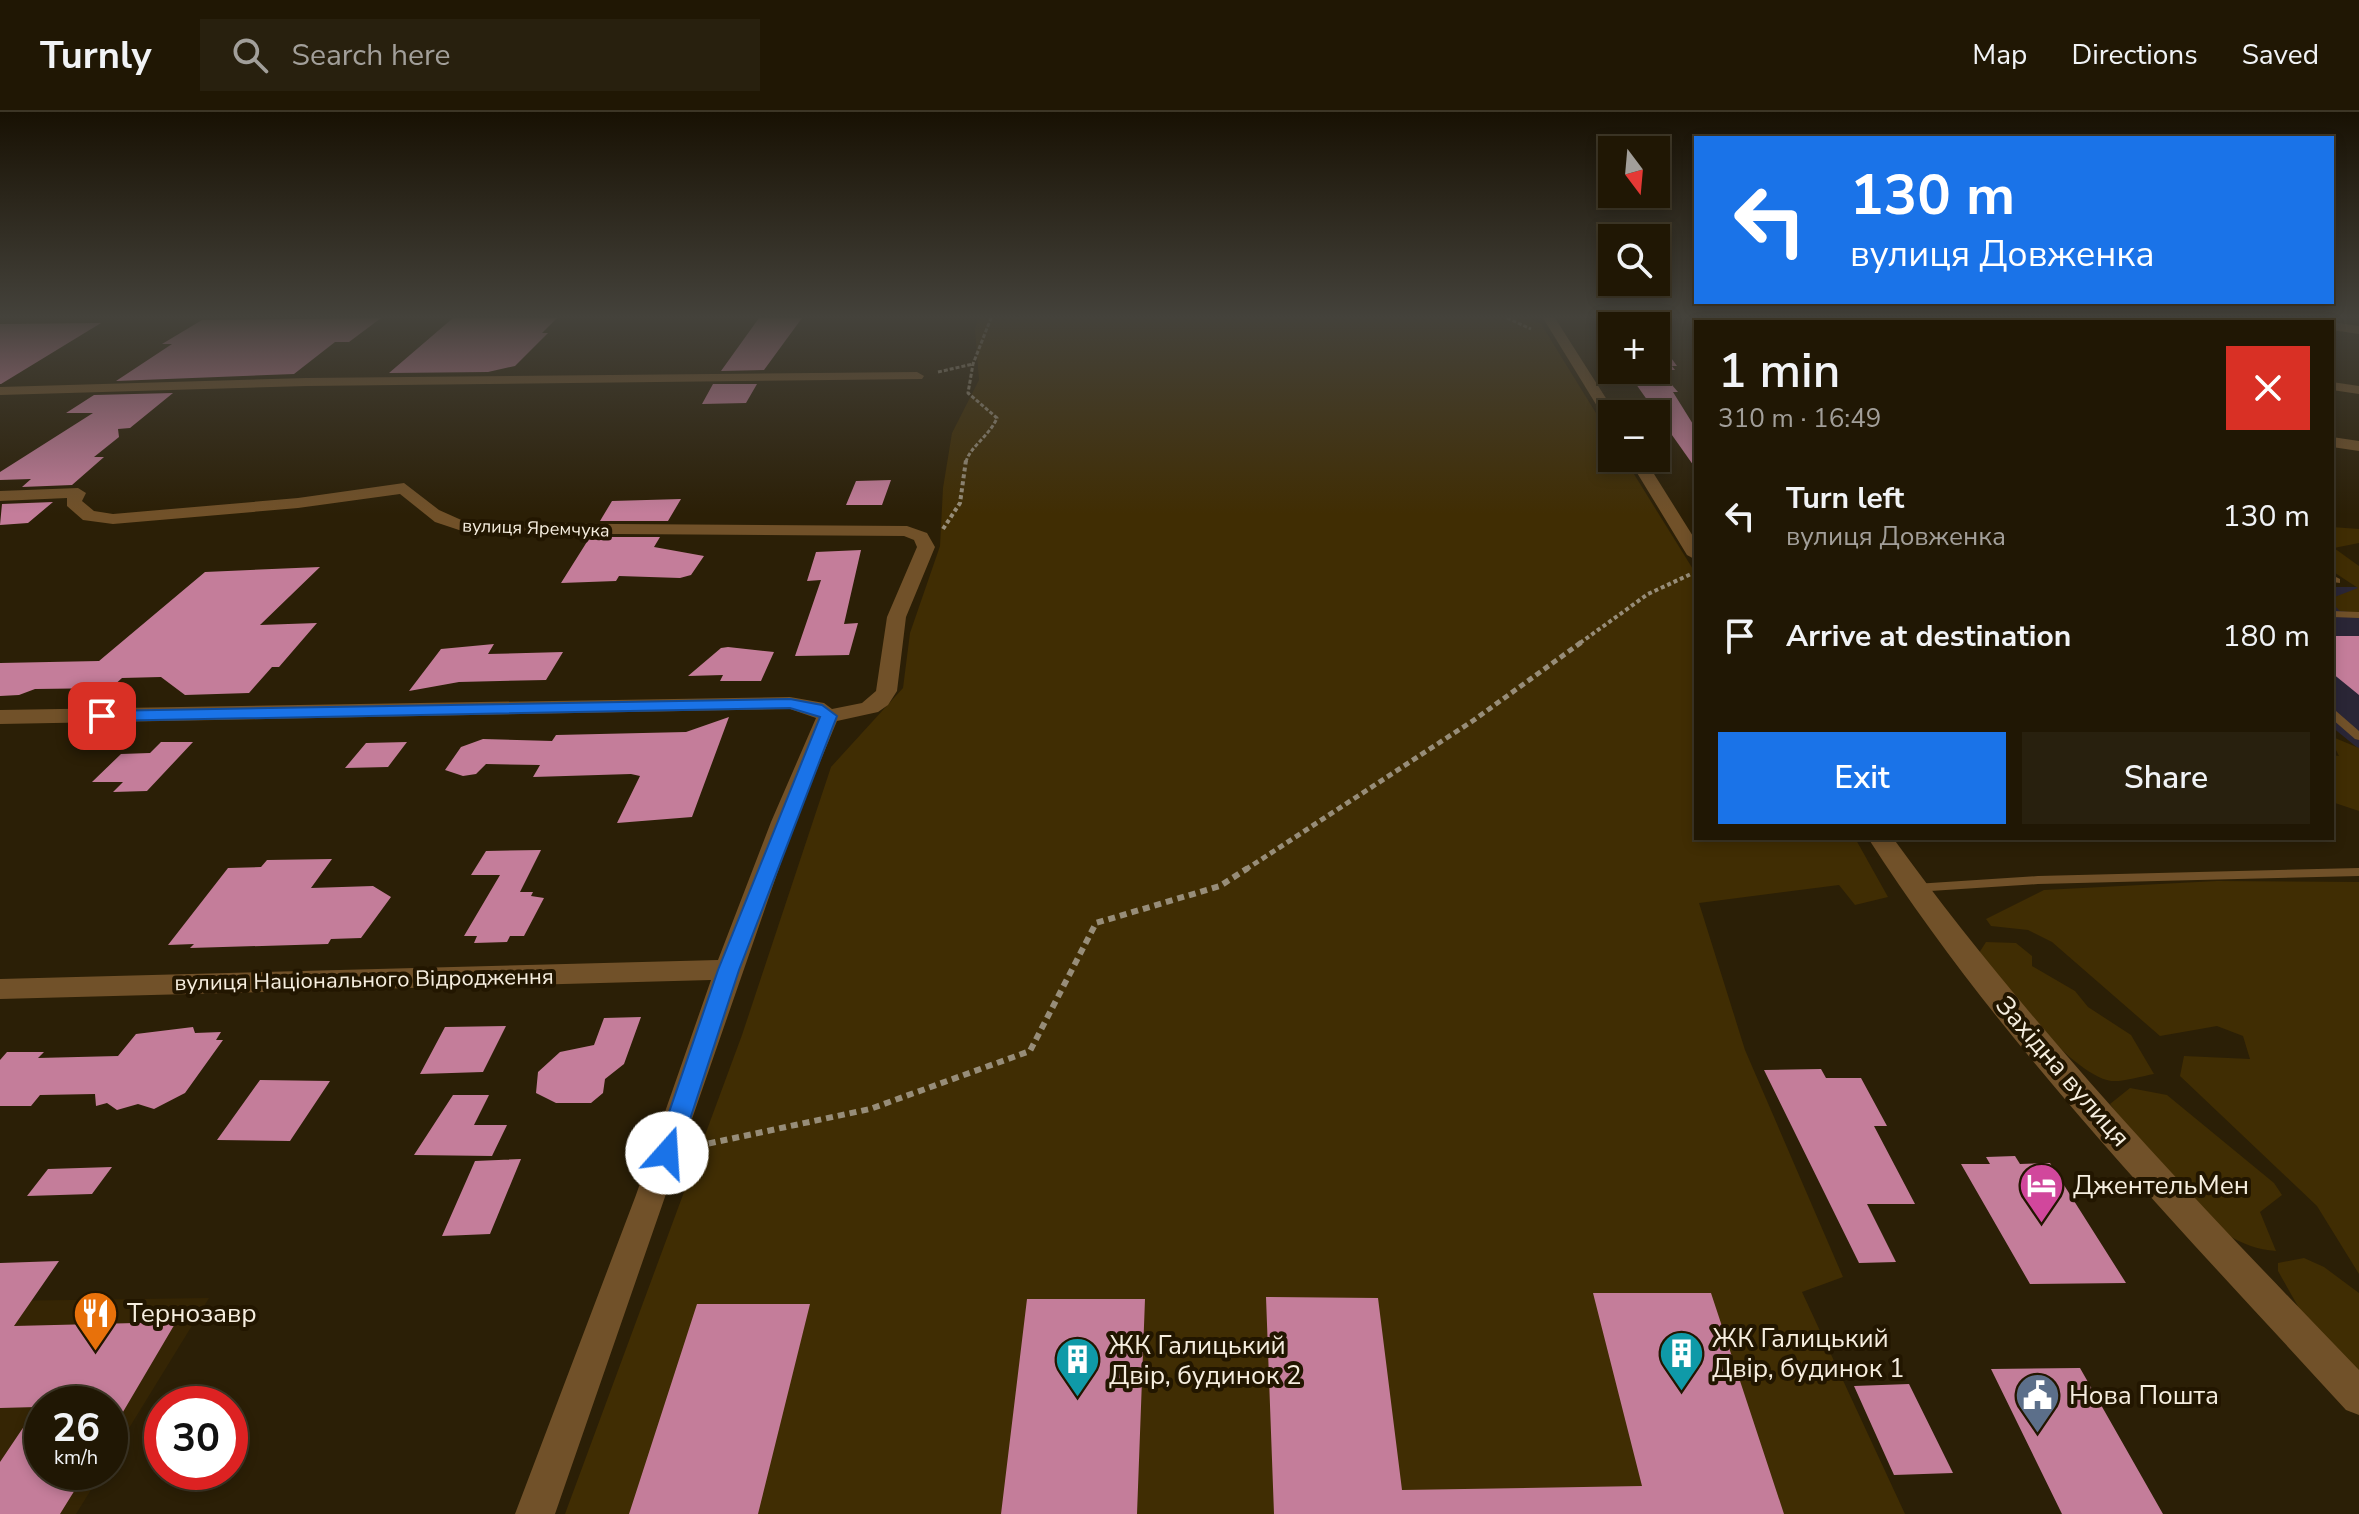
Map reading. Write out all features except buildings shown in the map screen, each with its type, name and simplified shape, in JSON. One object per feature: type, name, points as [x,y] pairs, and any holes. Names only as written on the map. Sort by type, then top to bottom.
[{"type":"street","points":[[0,391],[257,383]]},
{"type":"street","points":[[2334,386],[2359,390]]},
{"type":"street","points":[[2334,442],[2359,446]]},
{"type":"street","points":[[1645,472],[1694,552]]},
{"type":"street","name":"вулиця Яремчука","points":[[0,496],[78,493],[73,502],[89,516],[113,519],[298,503],[404,488],[434,515],[450,525],[468,528],[907,531],[921,537],[926,547]]},
{"type":"street","points":[[0,717],[790,703],[816,708],[828,716],[860,713],[880,702],[890,682],[894,631],[902,599],[926,547]]},
{"type":"street","points":[[535,1514],[667,1153],[729,970],[828,716]]},
{"type":"street","name":"Західна вулиця","points":[[1881,840],[1914,888],[2090,1107],[2359,1397]]},
{"type":"street","name":"вулиця Національного Відродження","points":[[0,989],[729,970]]},
{"type":"lane","points":[[2334,614],[2359,615]]},
{"type":"lane","points":[[2334,715],[2359,737]]},
{"type":"lane","points":[[1914,888],[2038,880],[2359,872]]},
{"type":"path","points":[[926,547],[960,508],[966,485],[967,456],[990,434],[997,418],[968,393],[970,383]]},
{"type":"path","points":[[667,1153],[870,1109],[1030,1051],[1096,923],[1220,886],[1474,720],[1648,594],[1694,573]]},
{"type":"shaded area","points":[[977,383],[1578,383],[1598,416],[1598,472],[1633,472],[1694,571],[1694,840],[1856,840],[1888,897],[1855,905],[1839,885],[1699,903],[1745,1050],[1843,1277],[1802,1292],[1905,1514],[565,1514],[742,1035],[831,767],[903,688],[910,633],[940,546],[943,488],[952,433]]},
{"type":"shaded area","points":[[2334,527],[2359,529],[2359,543],[2334,548]]},
{"type":"shaded area","points":[[2334,548],[2359,566],[2359,613],[2340,611],[2334,605],[2334,597],[2358,588],[2334,572]]},
{"type":"shaded area","points":[[2334,587],[2359,587],[2359,749],[2334,729]]},
{"type":"shaded area","points":[[2334,739],[2359,748],[2359,811],[2334,803],[2334,755],[2339,756]]},
{"type":"shaded area","points":[[2217,881],[2359,882],[2359,1274],[2317,1206],[2180,1076],[2184,1056],[2250,1059],[2243,1036],[2217,1026],[2160,1036],[2052,942],[2028,930],[1991,926],[1986,919],[2044,890]]},
{"type":"shaded area","points":[[1986,942],[2016,943],[2032,956],[2032,966],[2075,991],[2088,1007],[2131,1035],[2154,1074],[2111,1081],[2077,1063],[2039,1027],[1989,968],[1979,953]]},
{"type":"shaded area","points":[[2130,1088],[2167,1095],[2274,1183],[2282,1195],[2260,1212],[2276,1251],[2250,1246],[2226,1234],[2181,1196],[2110,1104]]},
{"type":"shaded area","points":[[2304,1258],[2324,1267],[2359,1293],[2359,1378],[2304,1317],[2278,1271],[2278,1263]]},
{"type":"shaded area","points":[[209,1298],[155,1386],[144,1386],[144,1404],[128,1430],[128,1386],[24,1386],[24,1490],[91,1490],[76,1514],[0,1514],[0,1301]]},
{"type":"place","name":"ДжентельМен","points":[[2042,1224]]},
{"type":"place","name":"Тернозавр","points":[[96,1352]]},
{"type":"place","name":"ЖК Галицький Двір, будинок 1","points":[[1681,1392]]},
{"type":"place","name":"ЖК Галицький Двір, будинок 2","points":[[1078,1399]]},
{"type":"place","name":"Нова Пошта","points":[[2038,1434]]},
{"type":"route","points":[[102,716],[790,703],[816,708],[828,716],[729,970],[667,1153]]}]
